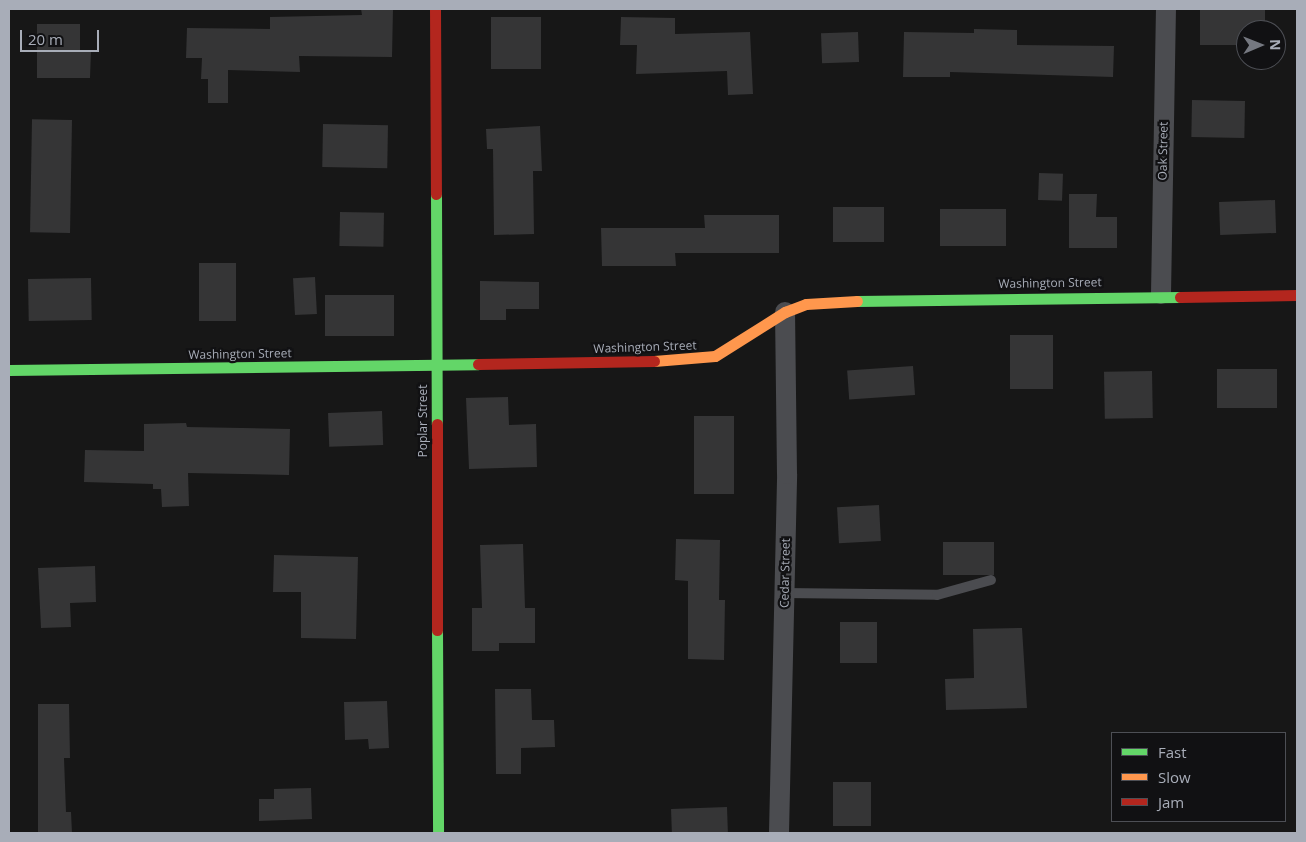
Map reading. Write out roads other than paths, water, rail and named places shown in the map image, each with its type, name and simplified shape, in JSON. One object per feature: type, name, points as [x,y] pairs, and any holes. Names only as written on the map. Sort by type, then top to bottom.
[{"type":"street","name":"Poplar Street","points":[[435,9],[438,833]]},
{"type":"street","name":"Oak Street","points":[[1161,294],[1166,9]]},
{"type":"street","name":"Washington Street","points":[[9,370],[437,366],[690,361],[715,356],[738,344],[784,312],[806,304],[832,301],[1161,294],[1297,295]]},
{"type":"street","name":"Cedar Street","points":[[779,833],[784,593],[784,312]]},
{"type":"lane","points":[[784,593],[937,595],[991,580]]}]
